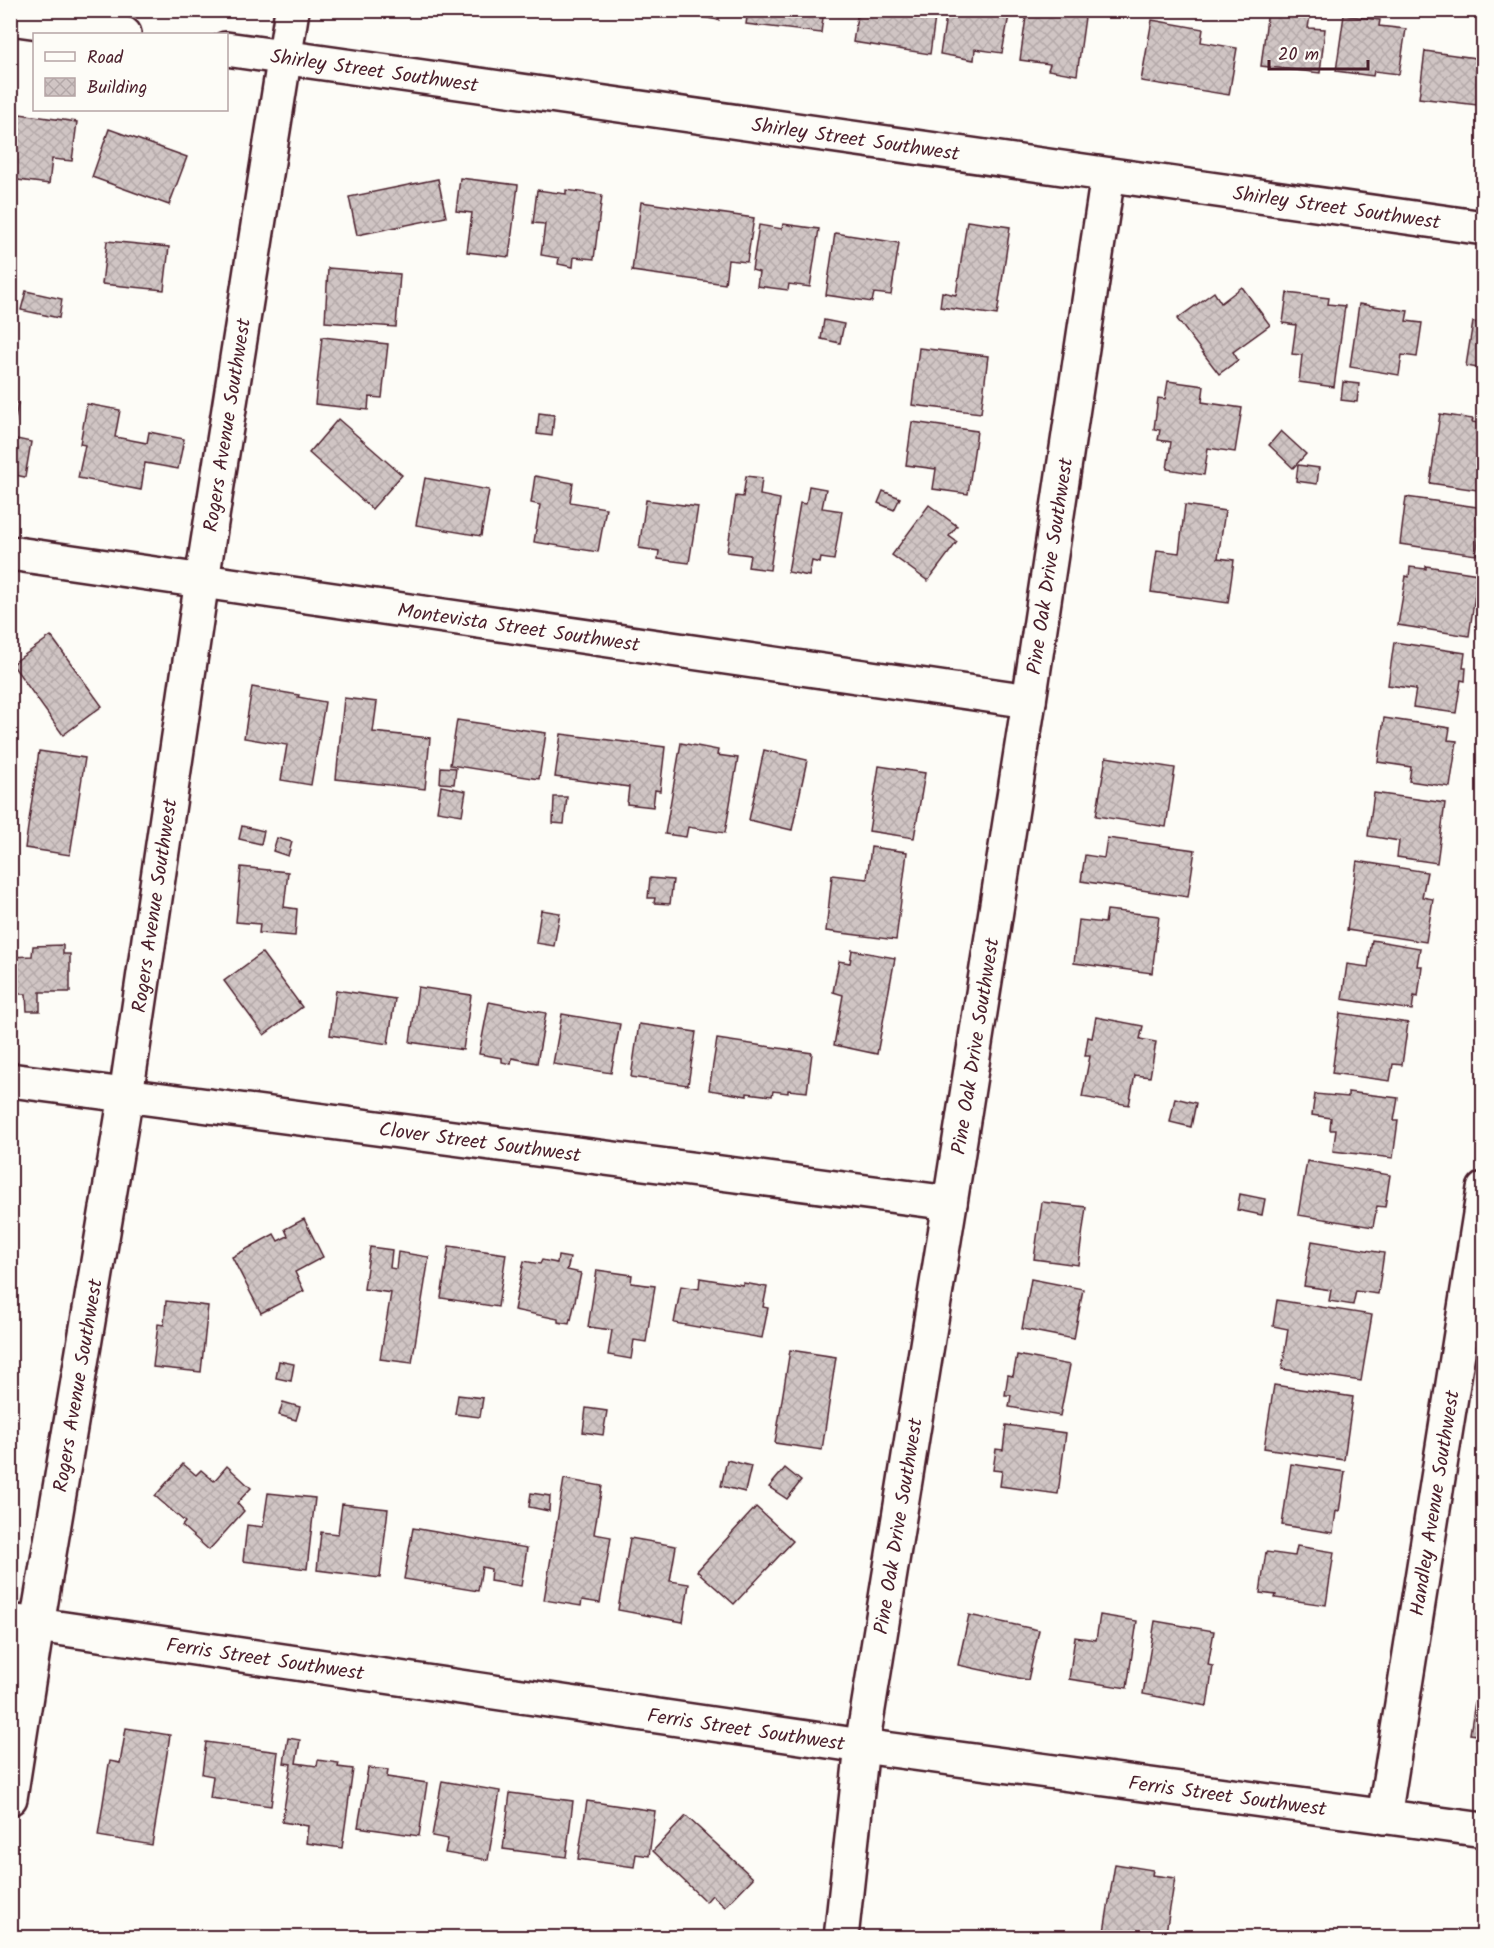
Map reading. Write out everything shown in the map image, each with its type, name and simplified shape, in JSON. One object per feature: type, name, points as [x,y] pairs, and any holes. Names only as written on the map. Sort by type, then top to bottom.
[{"type":"street","name":"Rogers Avenue Southwest","points":[[10,1798],[24,1623],[126,1095],[202,580],[292,10]]},
{"type":"street","points":[[10,18],[117,33]]},
{"type":"street","name":"Shirley Street Southwest","points":[[228,49],[1484,228]]},
{"type":"street","name":"Pine Oak Drive Southwest","points":[[842,1928],[862,1746],[1029,701],[1108,175]]},
{"type":"street","name":"Montevista Street Southwest","points":[[10,553],[1029,701]]},
{"type":"street","name":"Clover Street Southwest","points":[[10,1080],[950,1203]]},
{"type":"street","name":"Handley Avenue Southwest","points":[[1384,1817],[1484,1189]]},
{"type":"street","name":"Ferris Street Southwest","points":[[24,1623],[862,1746],[1484,1830]]},
{"type":"building","points":[[662,10],[720,10],[719,20]]},
{"type":"building","points":[[748,10],[824,10],[821,33],[746,24]]},
{"type":"building","points":[[858,10],[936,10],[930,54],[853,42]]},
{"type":"building","points":[[947,10],[1010,10],[1002,53],[975,49],[974,60],[940,54]]},
{"type":"building","points":[[1027,10],[1086,10],[1077,75],[1048,70],[1050,64],[1020,60]]},
{"type":"building","points":[[1268,10],[1311,10],[1308,28],[1325,29],[1320,73],[1261,66]]},
{"type":"building","points":[[1344,15],[1380,20],[1379,26],[1406,29],[1399,74],[1374,71],[1373,76],[1336,71]]},
{"type":"building","points":[[1152,20],[1203,29],[1201,42],[1237,48],[1229,95],[1141,81]]},
{"type":"building","points":[[1425,51],[1483,59],[1477,105],[1419,98]]},
{"type":"building","points":[[12,113],[77,122],[72,161],[52,159],[49,184],[10,179]]},
{"type":"building","points":[[109,129],[187,157],[169,205],[92,177]]},
{"type":"building","points":[[460,178],[518,185],[509,257],[467,252],[472,213],[456,211]]},
{"type":"building","points":[[438,179],[446,217],[357,235],[349,197]]},
{"type":"building","points":[[537,190],[566,194],[566,190],[602,195],[594,259],[574,257],[573,267],[558,264],[559,258],[541,255],[545,224],[533,223]]},
{"type":"building","points":[[641,202],[754,218],[747,262],[728,260],[725,284],[632,271]]},
{"type":"building","points":[[967,221],[1010,227],[997,315],[940,307],[942,292],[956,295]]},
{"type":"building","points":[[783,224],[819,229],[810,287],[789,284],[788,290],[757,286],[759,272],[752,270],[759,225],[782,229]]},
{"type":"building","points":[[835,233],[899,243],[891,295],[874,293],[872,302],[826,295]]},
{"type":"building","points":[[107,241],[169,247],[164,290],[102,284]]},
{"type":"building","points":[[328,268],[400,274],[396,327],[325,322]]},
{"type":"building","points":[[1242,287],[1270,325],[1233,352],[1238,360],[1219,374],[1177,319],[1214,292],[1221,303]]},
{"type":"building","points":[[26,291],[62,299],[59,318],[21,310]]},
{"type":"building","points":[[1287,293],[1329,298],[1328,304],[1345,306],[1334,387],[1299,382],[1302,355],[1292,354],[1296,325],[1283,323]]},
{"type":"building","points":[[1359,304],[1408,311],[1406,321],[1422,323],[1417,357],[1402,355],[1399,375],[1350,367]]},
{"type":"building","points":[[824,320],[844,324],[840,343],[821,339]]},
{"type":"building","points":[[1473,322],[1484,324],[1484,369],[1466,366]]},
{"type":"building","points":[[322,337],[388,344],[382,398],[369,397],[368,410],[315,404]]},
{"type":"building","points":[[919,348],[988,356],[981,413],[912,405]]},
{"type":"building","points":[[1168,381],[1204,386],[1202,402],[1242,408],[1235,452],[1208,448],[1204,475],[1167,469],[1171,442],[1158,440],[1160,430],[1154,429],[1158,398],[1165,399]]},
{"type":"building","points":[[1343,382],[1359,384],[1357,402],[1341,400]]},
{"type":"building","points":[[10,402],[18,403],[12,438],[31,442],[25,477],[10,474]]},
{"type":"building","points":[[87,404],[120,410],[115,437],[147,443],[149,432],[184,439],[178,469],[145,463],[141,490],[78,478],[85,445],[80,444]]},
{"type":"building","points":[[539,413],[554,415],[552,436],[537,434]]},
{"type":"building","points":[[1440,414],[1473,419],[1472,422],[1484,424],[1484,491],[1430,483]]},
{"type":"building","points":[[338,419],[402,475],[372,509],[309,453]]},
{"type":"building","points":[[912,422],[977,431],[968,494],[933,489],[936,469],[906,465]]},
{"type":"building","points":[[1281,431],[1306,454],[1293,468],[1269,445]]},
{"type":"building","points":[[1298,465],[1319,468],[1317,484],[1296,481]]},
{"type":"building","points":[[535,476],[573,483],[570,502],[606,508],[598,552],[534,542],[540,505],[531,503]]},
{"type":"building","points":[[746,476],[762,478],[760,495],[780,499],[770,570],[748,567],[750,555],[727,552],[736,496],[743,497]]},
{"type":"building","points":[[425,478],[489,490],[481,536],[416,525]]},
{"type":"building","points":[[809,486],[826,489],[822,508],[842,511],[834,560],[821,558],[820,563],[812,561],[809,576],[788,572],[800,503],[806,504]]},
{"type":"building","points":[[883,491],[900,498],[894,510],[878,503]]},
{"type":"building","points":[[1406,497],[1484,508],[1484,530],[1480,530],[1476,555],[1400,544]]},
{"type":"building","points":[[646,500],[698,507],[689,563],[658,559],[659,551],[639,548]]},
{"type":"building","points":[[929,505],[957,526],[949,536],[957,542],[928,581],[892,555]]},
{"type":"building","points":[[1185,505],[1225,511],[1218,558],[1234,560],[1228,603],[1151,592],[1157,550],[1179,553]]},
{"type":"building","points":[[1426,566],[1478,574],[1469,636],[1398,625],[1406,576],[1409,577],[1410,567],[1426,569]]},
{"type":"building","points":[[51,636],[102,706],[63,735],[12,664]]},
{"type":"building","points":[[1394,642],[1465,653],[1463,668],[1466,668],[1465,681],[1461,680],[1456,713],[1413,707],[1416,689],[1388,685]]},
{"type":"building","points":[[252,687],[325,702],[311,785],[281,780],[287,745],[244,738]]},
{"type":"building","points":[[344,698],[377,702],[373,732],[430,738],[425,789],[336,779]]},
{"type":"building","points":[[1384,718],[1450,728],[1448,740],[1457,741],[1450,787],[1409,781],[1411,767],[1378,762]]},
{"type":"building","points":[[457,720],[546,733],[539,779],[450,765]]},
{"type":"building","points":[[561,734],[665,747],[660,791],[655,790],[653,807],[627,804],[629,787],[555,777]]},
{"type":"building","points":[[681,743],[718,750],[717,755],[738,758],[725,833],[688,827],[686,837],[665,834]]},
{"type":"building","points":[[764,750],[807,760],[792,830],[749,820]]},
{"type":"building","points":[[39,751],[85,758],[70,855],[25,848]]},
{"type":"building","points":[[1106,757],[1175,768],[1166,827],[1096,816]]},
{"type":"building","points":[[879,766],[925,773],[914,838],[869,831]]},
{"type":"building","points":[[441,767],[456,768],[454,784],[440,783]]},
{"type":"building","points":[[441,786],[466,791],[462,815],[437,811]]},
{"type":"building","points":[[1374,793],[1445,803],[1437,863],[1397,857],[1399,841],[1368,836]]},
{"type":"building","points":[[554,797],[567,797],[564,824],[553,823]]},
{"type":"building","points":[[242,826],[264,831],[261,844],[239,839]]},
{"type":"building","points":[[277,838],[292,842],[288,856],[273,851]]},
{"type":"building","points":[[1107,838],[1195,850],[1188,897],[1081,881],[1085,855],[1104,858]]},
{"type":"building","points":[[871,847],[907,852],[896,940],[826,931],[832,875],[867,879]]},
{"type":"building","points":[[1357,861],[1427,872],[1422,897],[1433,899],[1426,942],[1347,930]]},
{"type":"building","points":[[241,867],[288,872],[284,907],[297,909],[295,936],[259,933],[260,924],[236,922]]},
{"type":"building","points":[[650,878],[673,880],[670,904],[654,903],[655,898],[648,898]]},
{"type":"building","points":[[541,910],[560,913],[554,946],[536,943]]},
{"type":"building","points":[[1107,910],[1159,916],[1152,973],[1074,963],[1079,920],[1105,923]]},
{"type":"building","points":[[1372,940],[1420,948],[1417,966],[1422,966],[1418,997],[1414,996],[1412,1010],[1342,999],[1347,964],[1368,967]]},
{"type":"building","points":[[63,945],[63,954],[70,954],[70,992],[40,992],[40,1011],[27,1011],[26,994],[10,994],[10,957],[32,956],[33,946]]},
{"type":"building","points":[[852,950],[895,958],[877,1054],[834,1045],[843,995],[833,992],[839,961],[850,963]]},
{"type":"building","points":[[262,953],[302,1007],[264,1035],[224,981]]},
{"type":"building","points":[[418,987],[471,995],[463,1050],[410,1042]]},
{"type":"building","points":[[336,990],[395,999],[388,1044],[330,1035]]},
{"type":"building","points":[[489,1002],[546,1013],[537,1063],[512,1058],[511,1064],[502,1062],[502,1058],[479,1054]]},
{"type":"building","points":[[1340,1013],[1408,1023],[1402,1065],[1393,1064],[1390,1081],[1332,1073]]},
{"type":"building","points":[[562,1014],[620,1024],[611,1073],[553,1064]]},
{"type":"building","points":[[1096,1017],[1143,1026],[1140,1039],[1156,1042],[1150,1077],[1135,1075],[1129,1105],[1082,1097],[1090,1056],[1085,1056],[1088,1037],[1092,1038]]},
{"type":"building","points":[[639,1024],[696,1032],[688,1085],[631,1077]]},
{"type":"building","points":[[717,1039],[812,1053],[807,1092],[773,1091],[772,1096],[747,1093],[747,1096],[709,1090]]},
{"type":"building","points":[[1348,1092],[1398,1098],[1394,1121],[1398,1121],[1393,1158],[1333,1151],[1336,1130],[1330,1130],[1331,1118],[1312,1115],[1315,1094],[1348,1097]]},
{"type":"building","points":[[1175,1098],[1196,1103],[1191,1127],[1170,1122]]},
{"type":"building","points":[[1307,1161],[1390,1175],[1385,1207],[1377,1206],[1373,1227],[1298,1215]]},
{"type":"building","points":[[1240,1194],[1265,1199],[1262,1215],[1237,1210]]},
{"type":"building","points":[[1042,1202],[1086,1207],[1078,1265],[1034,1259]]},
{"type":"building","points":[[304,1219],[323,1257],[295,1272],[304,1291],[261,1313],[232,1257],[274,1234],[278,1241],[288,1236],[285,1229]]},
{"type":"building","points":[[1312,1241],[1384,1253],[1378,1294],[1356,1291],[1353,1305],[1329,1301],[1331,1290],[1304,1286]]},
{"type":"building","points":[[449,1246],[506,1254],[498,1307],[441,1298]]},
{"type":"building","points":[[370,1247],[392,1250],[390,1268],[396,1269],[398,1252],[429,1257],[412,1363],[380,1359],[391,1293],[364,1289]]},
{"type":"building","points":[[558,1256],[570,1258],[567,1270],[581,1273],[569,1324],[558,1322],[558,1319],[514,1310],[524,1261],[540,1264],[542,1260],[557,1263]]},
{"type":"building","points":[[597,1270],[632,1275],[631,1283],[655,1286],[646,1342],[634,1340],[631,1359],[608,1355],[612,1330],[588,1327]]},
{"type":"building","points":[[700,1278],[767,1287],[763,1307],[768,1308],[762,1338],[674,1323],[681,1286],[699,1289]]},
{"type":"building","points":[[1031,1279],[1083,1289],[1074,1339],[1022,1329]]},
{"type":"building","points":[[1277,1300],[1372,1315],[1361,1381],[1282,1369],[1288,1329],[1273,1326]]},
{"type":"building","points":[[166,1301],[208,1306],[201,1372],[153,1367],[158,1324],[164,1325]]},
{"type":"building","points":[[790,1350],[836,1357],[822,1450],[775,1443]]},
{"type":"building","points":[[1017,1355],[1070,1365],[1060,1416],[1009,1407],[1011,1395],[1005,1395],[1008,1375],[1013,1376]]},
{"type":"building","points":[[279,1361],[294,1364],[291,1381],[276,1378]]},
{"type":"building","points":[[1274,1385],[1353,1397],[1344,1460],[1264,1448]]},
{"type":"building","points":[[458,1395],[483,1398],[480,1417],[455,1414]]},
{"type":"building","points":[[283,1402],[300,1407],[296,1420],[279,1415]]},
{"type":"building","points":[[586,1408],[607,1411],[603,1435],[583,1432]]},
{"type":"building","points":[[1006,1425],[1066,1433],[1058,1494],[1000,1486],[1002,1471],[993,1470],[996,1449],[1003,1450]]},
{"type":"building","points":[[727,1460],[751,1466],[745,1492],[721,1486]]},
{"type":"building","points":[[183,1464],[196,1475],[201,1470],[214,1481],[227,1466],[251,1488],[237,1503],[244,1511],[209,1550],[182,1526],[185,1522],[155,1496]]},
{"type":"building","points":[[1291,1464],[1345,1472],[1339,1512],[1336,1511],[1333,1533],[1282,1525]]},
{"type":"building","points":[[785,1468],[801,1481],[787,1499],[769,1487]]},
{"type":"building","points":[[564,1479],[602,1486],[594,1534],[611,1537],[600,1603],[582,1600],[581,1606],[544,1600]]},
{"type":"building","points":[[268,1493],[315,1498],[307,1569],[243,1561],[247,1525],[263,1527]]},
{"type":"building","points":[[531,1493],[550,1496],[549,1511],[529,1507]]},
{"type":"building","points":[[342,1504],[388,1509],[380,1578],[317,1570],[321,1532],[338,1534]]},
{"type":"building","points":[[756,1507],[793,1541],[734,1604],[697,1571]]},
{"type":"building","points":[[413,1528],[527,1548],[521,1586],[490,1581],[491,1569],[482,1567],[478,1591],[404,1579]]},
{"type":"building","points":[[630,1538],[676,1546],[670,1581],[689,1584],[683,1622],[618,1610]]},
{"type":"building","points":[[1297,1546],[1334,1552],[1326,1605],[1275,1598],[1276,1595],[1260,1593],[1266,1552],[1295,1556]]},
{"type":"building","points":[[969,1615],[1039,1630],[1028,1680],[958,1665]]},
{"type":"building","points":[[1100,1615],[1137,1621],[1127,1688],[1069,1679],[1075,1637],[1096,1640]]},
{"type":"building","points":[[1155,1621],[1214,1631],[1208,1665],[1213,1666],[1207,1706],[1143,1694]]},
{"type":"building","points":[[1479,1676],[1484,1677],[1484,1736],[1470,1734]]},
{"type":"building","points":[[126,1728],[170,1735],[152,1845],[98,1836],[109,1764],[110,1761],[120,1763]]},
{"type":"building","points":[[288,1738],[300,1740],[296,1763],[317,1766],[318,1760],[339,1763],[338,1767],[353,1769],[342,1848],[306,1843],[308,1826],[282,1822],[291,1764],[284,1763]]},
{"type":"building","points":[[206,1742],[278,1752],[271,1806],[210,1798],[213,1776],[202,1774]]},
{"type":"building","points":[[368,1768],[388,1770],[387,1777],[427,1783],[419,1836],[358,1827]]},
{"type":"building","points":[[442,1781],[500,1791],[488,1860],[445,1853],[448,1839],[432,1836]]},
{"type":"building","points":[[510,1793],[573,1801],[566,1857],[503,1849]]},
{"type":"building","points":[[587,1801],[655,1811],[649,1856],[636,1854],[634,1867],[578,1859]]},
{"type":"building","points":[[686,1816],[753,1878],[725,1907],[712,1895],[706,1902],[653,1851]]},
{"type":"building","points":[[1115,1864],[1153,1870],[1152,1875],[1175,1878],[1165,1938],[1103,1938]]}]
